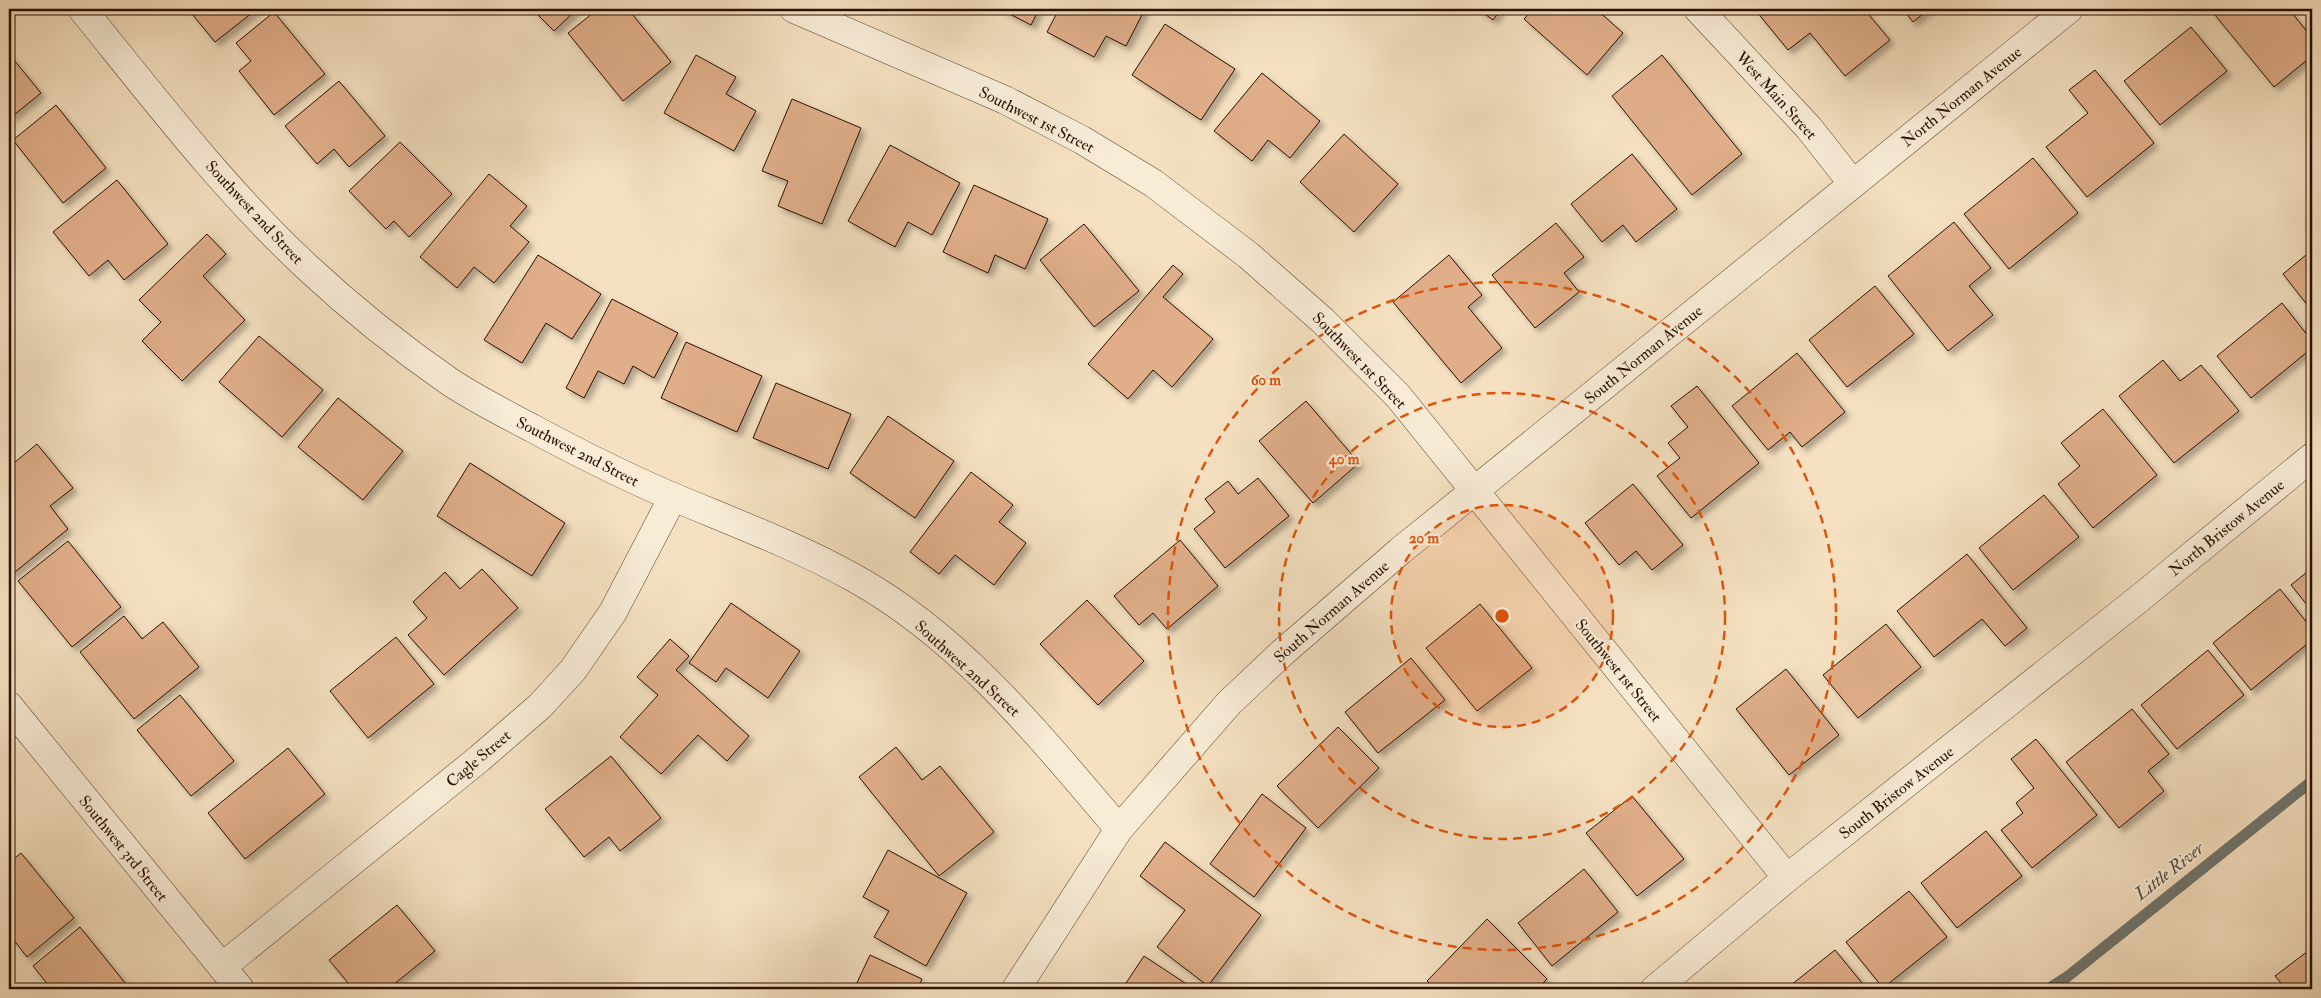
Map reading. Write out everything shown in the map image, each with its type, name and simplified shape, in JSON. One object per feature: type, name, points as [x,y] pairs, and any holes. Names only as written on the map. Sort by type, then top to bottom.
[{"type":"street","name":"Southwest 2nd Street","points":[[82,9],[181,132],[244,204],[308,268],[378,327],[451,383],[602,466],[784,543],[858,580],[914,618],[961,657],[1018,711],[1119,829]]},
{"type":"street","name":"Southwest 1st Street","points":[[794,9],[1005,100],[1082,140],[1153,184],[1248,254],[1322,320],[1398,396],[1787,878]]},
{"type":"street","name":"West Main Street","points":[[1698,9],[1809,128],[1853,184]]},
{"type":"street","name":"North Norman Avenue","points":[[1853,184],[2070,9]]},
{"type":"street","name":"South Norman Avenue","points":[[1016,989],[1119,829],[1229,703],[1282,653],[1400,550],[1853,184]]},
{"type":"street","name":"North Bristow Avenue","points":[[2140,598],[2312,457]]},
{"type":"street","name":"Cagle Street","points":[[222,966],[480,758],[540,706],[573,670],[613,612],[674,497]]},
{"type":"street","name":"South Bristow Avenue","points":[[1655,989],[1787,878],[2140,598]]},
{"type":"street","name":"Southwest 3rd Street","points":[[9,706],[240,989]]},
{"type":"building","points":[[188,9],[257,9],[215,42]]},
{"type":"building","points":[[532,9],[577,9],[554,31]]},
{"type":"building","points":[[598,9],[628,9],[671,62],[623,101],[568,33]]},
{"type":"building","points":[[1000,9],[1039,9],[1031,25]]},
{"type":"building","points":[[1059,9],[1145,9],[1126,46],[1106,36],[1094,57],[1047,32]]},
{"type":"building","points":[[1478,9],[1501,9],[1493,20]]},
{"type":"building","points":[[1533,9],[1596,9],[1623,33],[1587,75],[1524,19]]},
{"type":"building","points":[[1761,9],[1864,9],[1890,40],[1845,76],[1810,33],[1788,50],[1757,12]]},
{"type":"building","points":[[1903,9],[1929,9],[1913,22]]},
{"type":"building","points":[[2210,9],[2289,9],[2312,38],[2312,56],[2274,87]]},
{"type":"building","points":[[274,12],[325,74],[274,115],[239,71],[251,61],[236,43]]},
{"type":"building","points":[[1165,24],[1235,69],[1201,120],[1132,75]]},
{"type":"building","points":[[2191,27],[2227,71],[2160,125],[2124,81]]},
{"type":"building","points":[[9,54],[41,93],[9,119]]},
{"type":"building","points":[[696,55],[736,77],[726,94],[756,111],[734,151],[664,113]]},
{"type":"building","points":[[1662,55],[1742,154],[1692,195],[1612,96]]},
{"type":"building","points":[[2095,70],[2154,143],[2087,197],[2046,147],[2088,113],[2069,90]]},
{"type":"building","points":[[1262,73],[1320,121],[1290,158],[1268,140],[1252,161],[1214,131]]},
{"type":"building","points":[[339,81],[385,136],[349,167],[334,149],[317,164],[285,126]]},
{"type":"building","points":[[792,99],[861,128],[822,224],[778,206],[788,181],[762,171]]},
{"type":"building","points":[[56,105],[106,168],[63,203],[13,140]]},
{"type":"building","points":[[1344,134],[1398,184],[1354,232],[1300,182]]},
{"type":"building","points":[[400,142],[452,194],[409,237],[394,221],[386,229],[349,191]]},
{"type":"building","points":[[890,145],[960,183],[932,235],[908,222],[895,247],[848,221]]},
{"type":"building","points":[[1632,154],[1677,209],[1636,242],[1623,225],[1602,242],[1571,204]]},
{"type":"building","points":[[2033,158],[2078,213],[2009,269],[1964,214]]},
{"type":"building","points":[[489,174],[527,206],[510,226],[529,242],[494,283],[474,267],[457,288],[420,257]]},
{"type":"building","points":[[117,180],[168,244],[124,280],[108,260],[89,276],[53,232]]},
{"type":"building","points":[[974,185],[1048,219],[1025,269],[995,255],[988,273],[943,252]]},
{"type":"building","points":[[1954,222],[1991,268],[1969,286],[1993,315],[1948,351],[1888,276]]},
{"type":"building","points":[[1556,223],[1584,257],[1564,273],[1579,292],[1535,328],[1492,275]]},
{"type":"building","points":[[1084,224],[1139,291],[1094,327],[1040,260]]},
{"type":"building","points":[[207,234],[226,254],[203,276],[245,320],[182,381],[142,341],[161,322],[139,300]]},
{"type":"building","points":[[2312,250],[2312,311],[2283,274]]},
{"type":"building","points":[[538,255],[601,294],[572,339],[546,323],[522,363],[484,340]]},
{"type":"building","points":[[1449,255],[1482,295],[1468,307],[1502,348],[1461,383],[1393,302]]},
{"type":"building","points":[[1173,265],[1183,274],[1163,297],[1213,339],[1172,387],[1153,370],[1128,399],[1088,364]]},
{"type":"building","points":[[1875,286],[1914,334],[1847,387],[1809,340]]},
{"type":"building","points":[[612,299],[678,333],[654,378],[633,366],[624,384],[598,371],[584,398],[566,388]]},
{"type":"building","points":[[2282,303],[2312,341],[2312,348],[2251,398],[2217,356]]},
{"type":"building","points":[[259,336],[323,390],[282,437],[219,382]]},
{"type":"building","points":[[686,342],[762,376],[737,432],[661,398]]},
{"type":"building","points":[[1797,353],[1845,412],[1802,447],[1790,432],[1768,450],[1732,406]]},
{"type":"building","points":[[2163,360],[2180,381],[2201,365],[2239,411],[2174,463],[2119,396]]},
{"type":"building","points":[[776,383],[851,414],[828,469],[753,438]]},
{"type":"building","points":[[1697,386],[1759,463],[1691,518],[1657,476],[1680,458],[1668,443],[1688,427],[1671,406]]},
{"type":"building","points":[[338,398],[403,451],[363,500],[298,447]]},
{"type":"building","points":[[1306,401],[1359,463],[1313,503],[1259,441]]},
{"type":"building","points":[[2103,409],[2157,475],[2093,528],[2058,484],[2080,466],[2061,443]]},
{"type":"building","points":[[888,416],[954,461],[915,518],[850,473]]},
{"type":"building","points":[[37,444],[73,488],[50,506],[68,529],[10,576],[9,467]]},
{"type":"building","points":[[470,463],[565,523],[532,576],[437,516]]},
{"type":"building","points":[[971,472],[1013,505],[999,522],[1026,543],[994,585],[955,555],[939,574],[910,552]]},
{"type":"building","points":[[1258,478],[1289,516],[1225,568],[1194,529],[1215,512],[1205,499],[1228,481],[1238,494]]},
{"type":"building","points":[[1633,484],[1683,545],[1652,570],[1636,551],[1619,565],[1585,523]]},
{"type":"building","points":[[2044,495],[2079,537],[2013,590],[1979,548]]},
{"type":"building","points":[[1180,540],[1218,586],[1167,629],[1153,613],[1139,625],[1114,596]]},
{"type":"building","points":[[68,541],[121,607],[72,647],[18,581]]},
{"type":"building","points":[[1967,554],[2027,628],[2005,646],[1982,619],[1934,657],[1897,611]]},
{"type":"building","points":[[2312,568],[2312,611],[2291,585]]},
{"type":"building","points":[[482,569],[518,608],[444,675],[408,635],[427,618],[413,602],[445,572],[460,589]]},
{"type":"building","points":[[2280,589],[2312,629],[2312,640],[2251,690],[2213,643]]},
{"type":"building","points":[[1087,600],[1144,661],[1098,705],[1040,644]]},
{"type":"building","points":[[731,603],[800,651],[768,698],[726,668],[716,682],[689,663]]},
{"type":"building","points":[[1480,604],[1532,668],[1477,711],[1426,648]]},
{"type":"building","points":[[124,616],[142,639],[163,622],[199,667],[134,719],[80,652]]},
{"type":"building","points":[[1886,624],[1921,667],[1858,718],[1823,675]]},
{"type":"building","points":[[396,637],[434,684],[368,738],[330,691]]},
{"type":"building","points":[[670,639],[689,656],[676,670],[749,736],[727,761],[698,735],[661,774],[620,737],[658,695],[637,677]]},
{"type":"building","points":[[2208,650],[2244,695],[2177,749],[2141,705]]},
{"type":"building","points":[[1411,658],[1445,700],[1378,753],[1345,712]]},
{"type":"building","points":[[1786,669],[1839,735],[1789,775],[1736,709]]},
{"type":"building","points":[[180,695],[234,761],[191,796],[137,730]]},
{"type":"building","points":[[2132,709],[2169,754],[2148,771],[2164,791],[2119,828],[2066,762]]},
{"type":"building","points":[[1338,727],[1379,768],[1318,828],[1277,786]]},
{"type":"building","points":[[2036,739],[2097,815],[2032,868],[2001,830],[2023,813],[2016,803],[2034,788],[2011,759]]},
{"type":"building","points":[[896,747],[922,780],[940,766],[994,832],[939,876],[859,777]]},
{"type":"building","points":[[288,748],[325,794],[245,859],[208,813]]},
{"type":"building","points":[[611,756],[661,818],[620,851],[609,837],[584,857],[545,809]]},
{"type":"building","points":[[1262,794],[1306,828],[1254,897],[1210,864]]},
{"type":"building","points":[[1632,796],[1684,859],[1637,896],[1586,833]]},
{"type":"building","points":[[1986,831],[2022,876],[1957,928],[1921,883]]},
{"type":"building","points":[[1165,842],[1261,915],[1208,986],[1157,947],[1185,910],[1140,876]]},
{"type":"building","points":[[888,850],[967,893],[926,966],[874,937],[889,911],[863,897]]},
{"type":"building","points":[[21,853],[74,918],[27,957],[9,934],[9,863]]},
{"type":"building","points":[[1584,869],[1618,912],[1552,966],[1518,923]]},
{"type":"building","points":[[1909,891],[1947,937],[1883,988],[1846,942]]},
{"type":"building","points":[[397,905],[435,951],[388,989],[353,989],[329,960]]},
{"type":"building","points":[[1487,919],[1547,979],[1537,989],[1435,989],[1427,981]]},
{"type":"building","points":[[80,927],[130,989],[45,989],[49,986],[33,966]]},
{"type":"building","points":[[2312,948],[2312,989],[2286,989],[2275,976]]},
{"type":"building","points":[[1835,950],[1867,989],[1786,989]]},
{"type":"building","points":[[870,955],[922,979],[917,989],[854,989]]},
{"type":"building","points":[[1144,956],[1188,985],[1186,989],[1122,989]]},
{"type":"waterway","name":"Little River","points":[[2048,989],[2067,977],[2312,781]]}]
